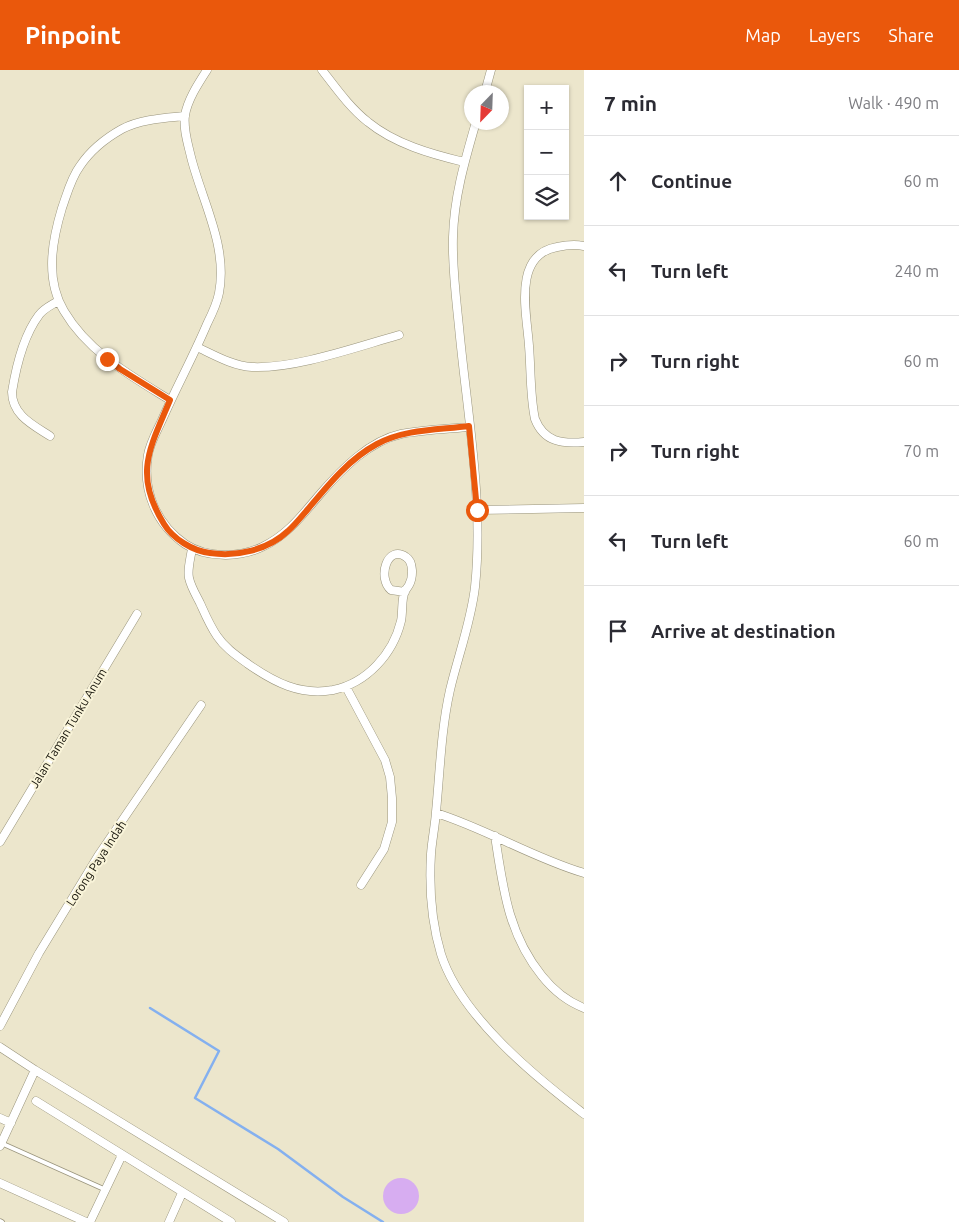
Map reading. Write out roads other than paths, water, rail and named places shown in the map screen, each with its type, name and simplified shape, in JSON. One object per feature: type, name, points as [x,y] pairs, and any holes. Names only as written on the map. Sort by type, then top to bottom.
[{"type":"street","points":[[207,70],[194,91],[185,116],[188,142],[195,171],[217,239],[221,271],[219,294],[197,347],[170,400],[149,452],[146,474],[148,489],[155,510],[166,527],[192,548],[202,552],[237,554],[260,548],[288,531],[333,481],[367,450],[400,434],[469,426]]},
{"type":"street","points":[[322,70],[347,102],[378,129],[402,142],[432,154],[464,162]]},
{"type":"street","points":[[487,85],[491,70]]},
{"type":"street","points":[[170,400],[120,369],[94,348],[71,322],[58,301],[52,272],[53,248],[64,203],[74,177],[79,167],[96,148],[122,128],[150,120],[185,116]]},
{"type":"street","points":[[474,130],[464,162],[456,208],[453,254],[477,510],[477,552],[473,598],[449,692],[445,716],[431,854],[430,893],[442,958],[467,1005],[508,1049],[537,1076],[584,1114]]},
{"type":"street","points":[[584,246],[568,245],[555,247],[546,249],[538,255],[528,272],[525,298],[534,413],[537,426],[550,439],[568,443],[584,442]]},
{"type":"street","points":[[50,436],[18,413],[12,400],[12,392],[26,341],[35,322],[43,310],[58,301]]},
{"type":"street","points":[[197,347],[236,364],[250,367],[280,365],[315,358],[399,335]]},
{"type":"street","points":[[477,510],[584,508]]},
{"type":"street","points":[[192,548],[190,581],[214,632],[227,648],[268,678],[287,686],[311,692],[346,687],[354,683],[382,660],[390,648],[401,622],[404,592],[411,580],[411,566],[408,559],[405,556],[395,555],[386,563],[384,580],[391,590],[404,592]]},
{"type":"street","name":"Jalan Taman Tunku Anum","points":[[0,842],[137,614]]},
{"type":"street","points":[[346,687],[385,760],[390,777],[392,798],[392,822],[384,849],[361,885]]},
{"type":"street","name":"Lorong Paya Indah","points":[[0,1026],[39,953],[98,856],[201,705]]},
{"type":"street","points":[[436,813],[463,822],[584,873]]},
{"type":"street","points":[[495,836],[505,898],[521,946],[531,963],[558,994],[584,1008]]},
{"type":"street","points":[[0,1047],[284,1222]]},
{"type":"street","points":[[1,1145],[35,1070]]},
{"type":"street","points":[[36,1101],[231,1222]]},
{"type":"street","points":[[0,1118],[10,1123]]},
{"type":"street","points":[[90,1222],[122,1155]]},
{"type":"street","points":[[0,1182],[86,1222]]},
{"type":"street","points":[[169,1222],[182,1193]]},
{"type":"lane","points":[[1,1145],[106,1190]]},
{"type":"waterway","points":[[150,1008],[219,1051],[195,1098],[278,1149],[343,1197],[383,1222]]}]
